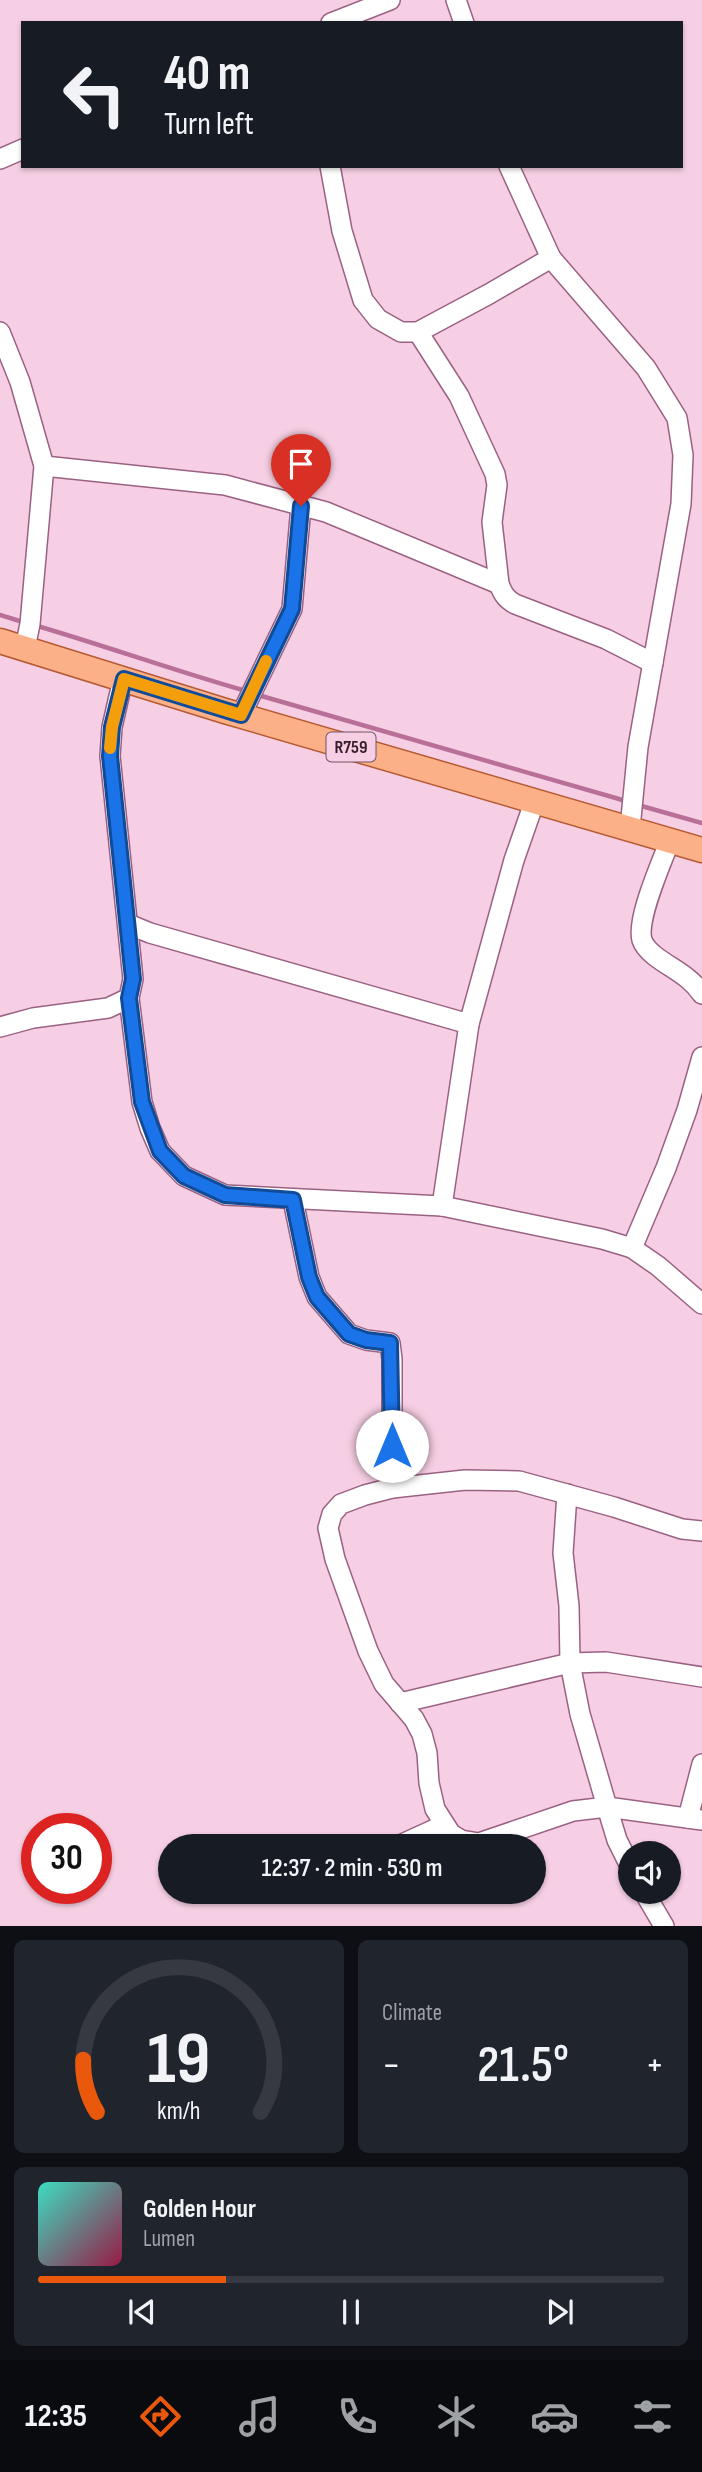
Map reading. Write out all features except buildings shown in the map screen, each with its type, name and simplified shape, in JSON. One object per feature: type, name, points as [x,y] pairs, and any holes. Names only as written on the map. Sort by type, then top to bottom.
[{"type":"main road","name":"R759","points":[[0,641],[241,715],[702,850]]},
{"type":"street","points":[[336,21],[390,0]]},
{"type":"street","points":[[456,0],[463,21]]},
{"type":"street","points":[[0,159],[21,150]]},
{"type":"street","points":[[330,168],[342,231],[363,300],[378,319],[401,332],[418,332],[489,295],[551,258]]},
{"type":"street","points":[[510,168],[551,258],[646,368],[677,418],[683,455],[681,503],[638,747],[630,828]]},
{"type":"street","points":[[0,332],[20,382],[44,466],[30,624],[25,648]]},
{"type":"street","points":[[418,332],[460,396],[495,474],[497,485],[492,522],[499,584],[507,599],[606,639],[653,663]]},
{"type":"street","points":[[44,466],[225,485],[326,512],[499,584]]},
{"type":"street","points":[[241,715],[292,609],[301,506]]},
{"type":"street","points":[[124,679],[112,727],[110,756],[133,979],[129,998],[142,1102],[160,1151],[184,1176],[225,1195],[442,1206],[602,1239],[632,1248],[658,1266],[702,1304]]},
{"type":"street","points":[[442,1206],[470,1024],[514,860],[535,800]]},
{"type":"street","points":[[670,840],[646,909],[641,931],[642,943],[654,955],[688,977],[702,993]]},
{"type":"street","points":[[128,924],[150,933],[470,1024]]},
{"type":"street","points":[[130,947],[150,933]]},
{"type":"street","points":[[0,1027],[33,1018],[108,1008],[129,998]]},
{"type":"street","points":[[632,1248],[666,1168],[694,1113],[702,1057]]},
{"type":"street","points":[[293,1200],[309,1277],[317,1297],[349,1334],[366,1340],[390,1343],[392,1488]]},
{"type":"street","points":[[702,1531],[682,1529],[519,1481],[465,1480],[392,1488],[365,1494],[341,1504],[332,1514],[328,1528],[339,1572],[368,1651],[384,1684],[414,1719],[422,1734],[428,1753],[429,1783],[435,1809],[444,1825],[461,1840],[479,1843],[573,1811],[607,1807],[695,1819],[702,1764]]},
{"type":"street","points":[[567,1494],[563,1553],[569,1606],[570,1663],[580,1714],[618,1842]]},
{"type":"street","points":[[400,1703],[570,1663],[606,1662],[702,1677]]},
{"type":"street","points":[[424,1834],[444,1825]]},
{"type":"street","points":[[651,1904],[664,1926]]},
{"type":"waterway","points":[[0,615],[26,623]]},
{"type":"waterway","points":[[34,625],[246,691]]},
{"type":"waterway","points":[[258,695],[626,801]]},
{"type":"waterway","points":[[638,805],[702,823]]},
{"type":"slow traffic","points":[[110,748],[112,727],[124,679],[241,715],[266,661]]},
{"type":"route","points":[[301,506],[292,609],[241,715],[124,679],[112,727],[110,756],[133,979],[129,998],[142,1102],[160,1151],[184,1176],[225,1195],[293,1200],[309,1277],[317,1297],[349,1334],[366,1340],[390,1343],[392,1446]]}]
